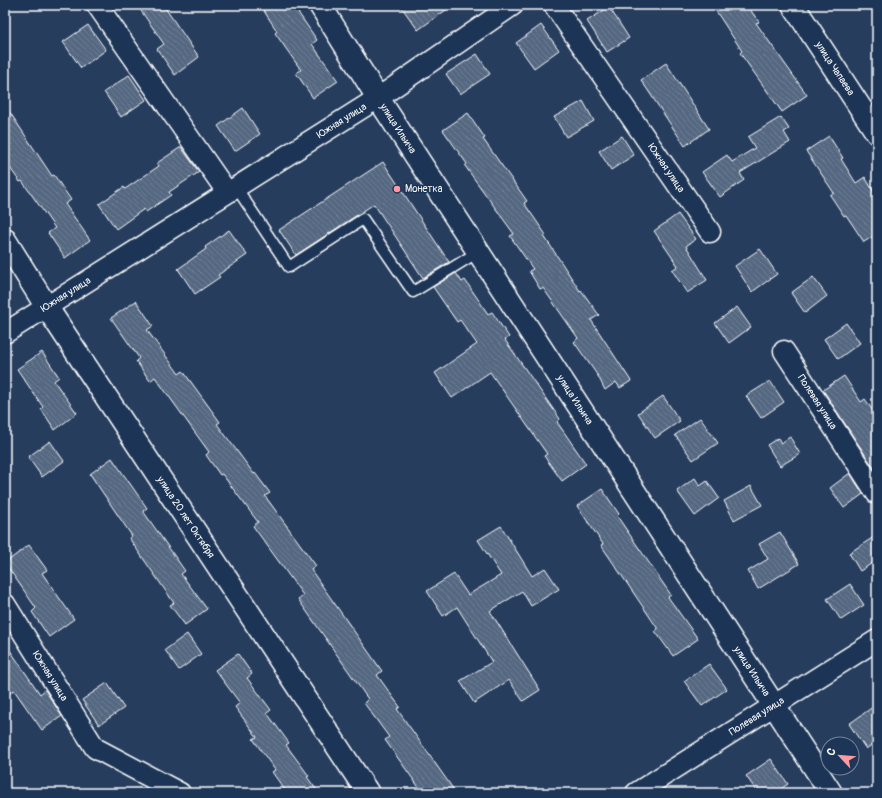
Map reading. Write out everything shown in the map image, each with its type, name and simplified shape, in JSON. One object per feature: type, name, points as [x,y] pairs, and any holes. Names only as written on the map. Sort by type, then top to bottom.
[{"type":"main road","name":"улица Ильича","points":[[320,5],[378,98],[830,793]]},
{"type":"main road","name":"улица Чапаева","points":[[793,5],[877,133]]},
{"type":"main road","name":"улица 20 лет Октября","points":[[5,240],[46,306],[368,793]]},
{"type":"street","points":[[97,5],[232,190]]},
{"type":"street","name":"Южная улица","points":[[5,333],[378,98],[513,5]]},
{"type":"street","name":"Южная улица","points":[[554,5],[710,232]]},
{"type":"street","name":"Полевая улица","points":[[784,351],[877,494]]},
{"type":"street","name":"Южная улица","points":[[5,604],[95,748],[180,793]]},
{"type":"street","name":"Полевая улица","points":[[636,793],[877,640]]},
{"type":"lane","points":[[232,190],[289,267],[363,219],[413,292],[478,252]]},
{"type":"building","points":[[137,5],[163,5],[199,57],[175,75],[157,49],[164,44]]},
{"type":"building","points":[[260,5],[293,5],[317,40],[312,44],[338,81],[313,98],[296,73],[301,70],[275,33],[277,31]]},
{"type":"building","points":[[400,5],[453,5],[418,30]]},
{"type":"building","points":[[712,5],[747,5],[759,22],[756,23],[807,95],[782,112],[740,53],[742,51]]},
{"type":"building","points":[[609,7],[629,38],[607,52],[587,21]]},
{"type":"building","points":[[88,25],[106,50],[81,68],[63,42]]},
{"type":"building","points":[[541,25],[559,50],[534,68],[516,43]]},
{"type":"building","points":[[477,54],[490,74],[460,94],[446,74]]},
{"type":"building","points":[[666,63],[709,129],[685,146],[641,80]]},
{"type":"building","points":[[129,75],[146,100],[121,117],[104,92]]},
{"type":"building","points":[[583,101],[594,121],[566,137],[554,117]]},
{"type":"building","points":[[5,105],[52,176],[54,175],[71,200],[65,204],[90,240],[65,258],[48,233],[55,228],[22,181],[20,182],[5,161]]},
{"type":"building","points":[[243,108],[260,134],[235,151],[218,126]]},
{"type":"building","points":[[468,113],[485,138],[483,139],[527,201],[524,203],[546,235],[544,236],[580,291],[581,290],[599,315],[591,320],[631,381],[620,388],[616,382],[605,390],[598,376],[574,342],[578,338],[543,288],[540,289],[529,271],[533,269],[510,236],[514,234],[465,166],[467,164],[443,130]]},
{"type":"building","points":[[781,117],[789,129],[784,132],[790,142],[740,173],[744,180],[720,197],[702,172],[727,155],[732,162],[755,148],[748,137]]},
{"type":"building","points":[[622,136],[634,155],[611,170],[599,151]]},
{"type":"building","points":[[829,136],[856,183],[865,177],[877,197],[877,234],[864,242],[846,215],[844,216],[830,195],[834,193],[806,151]]},
{"type":"building","points":[[181,147],[199,172],[169,192],[171,195],[146,212],[144,209],[116,229],[99,204],[124,187],[125,189],[159,166],[157,163]]},
{"type":"building","points":[[383,162],[449,262],[423,278],[374,204],[296,255],[279,230]]},
{"type":"building","points":[[678,214],[696,239],[686,246],[707,280],[687,293],[672,270],[678,266],[654,231]]},
{"type":"building","points":[[229,230],[247,255],[218,275],[220,277],[195,294],[178,269]]},
{"type":"building","points":[[760,249],[777,274],[752,292],[735,266]]},
{"type":"building","points":[[456,273],[462,282],[465,280],[488,314],[492,312],[509,337],[505,340],[560,419],[557,422],[586,464],[562,481],[544,456],[547,454],[490,372],[452,398],[435,373],[477,344],[460,320],[457,322],[433,287]]},
{"type":"building","points":[[813,277],[827,296],[805,313],[791,293]]},
{"type":"building","points":[[136,301],[153,326],[147,330],[179,374],[183,371],[220,422],[217,424],[270,493],[265,496],[316,566],[311,570],[382,671],[377,675],[400,707],[397,709],[456,793],[423,793],[385,740],[389,737],[364,703],[368,699],[298,599],[303,595],[253,526],[258,522],[222,474],[220,475],[206,455],[209,452],[155,377],[150,381],[136,361],[139,358],[111,318]]},
{"type":"building","points":[[737,307],[751,327],[729,343],[715,323]]},
{"type":"building","points":[[846,323],[860,343],[838,359],[824,339]]},
{"type":"building","points":[[42,352],[59,377],[54,381],[77,413],[55,430],[41,409],[43,407],[17,369]]},
{"type":"building","points":[[844,376],[861,402],[865,399],[877,417],[877,473],[823,390]]},
{"type":"building","points":[[770,381],[784,402],[761,418],[746,396]]},
{"type":"building","points":[[663,396],[680,421],[655,438],[638,413]]},
{"type":"building","points":[[700,418],[718,443],[693,460],[675,435]]},
{"type":"building","points":[[790,437],[800,454],[780,466],[767,445],[778,438],[781,443]]},
{"type":"building","points":[[50,441],[64,461],[42,477],[28,457]]},
{"type":"building","points":[[112,458],[147,508],[143,511],[185,571],[181,574],[207,609],[185,625],[170,605],[174,603],[129,538],[132,536],[90,474]]},
{"type":"building","points":[[850,473],[863,494],[844,508],[830,488]]},
{"type":"building","points":[[695,478],[700,486],[707,481],[719,498],[695,516],[677,491]]},
{"type":"building","points":[[751,486],[762,505],[734,520],[724,501]]},
{"type":"building","points":[[602,489],[619,514],[617,516],[671,595],[668,597],[698,639],[673,656],[655,631],[658,629],[601,545],[603,544],[577,506]]},
{"type":"building","points":[[501,526],[532,576],[545,568],[559,589],[531,606],[522,591],[490,611],[540,690],[523,701],[509,680],[474,703],[460,681],[492,662],[457,607],[443,616],[427,591],[454,574],[468,595],[501,575],[478,540]]},
{"type":"building","points":[[780,532],[799,564],[758,589],[748,571],[768,559],[759,544]]},
{"type":"building","points":[[877,535],[877,560],[860,571],[849,553]]},
{"type":"building","points":[[29,545],[47,570],[42,573],[74,619],[49,637],[32,612],[36,608],[5,563]]},
{"type":"building","points":[[850,584],[864,605],[841,620],[827,599]]},
{"type":"building","points":[[187,634],[201,654],[179,670],[165,650]]},
{"type":"building","points":[[5,643],[40,694],[45,690],[62,716],[42,730],[14,690],[5,696]]},
{"type":"building","points":[[238,654],[252,674],[247,678],[271,710],[267,713],[289,743],[286,745],[309,776],[307,777],[319,793],[287,793],[272,772],[275,770],[253,739],[257,737],[235,707],[240,703],[215,670]]},
{"type":"building","points":[[709,664],[727,689],[702,706],[684,681]]},
{"type":"building","points":[[107,683],[124,708],[99,725],[82,700]]},
{"type":"building","points":[[877,704],[877,741],[866,749],[860,740],[860,736],[857,736],[849,724]]},
{"type":"building","points":[[771,759],[788,784],[775,793],[758,793],[746,776]]},
{"type":"place","name":"Монетка","points":[[397,189]]}]
